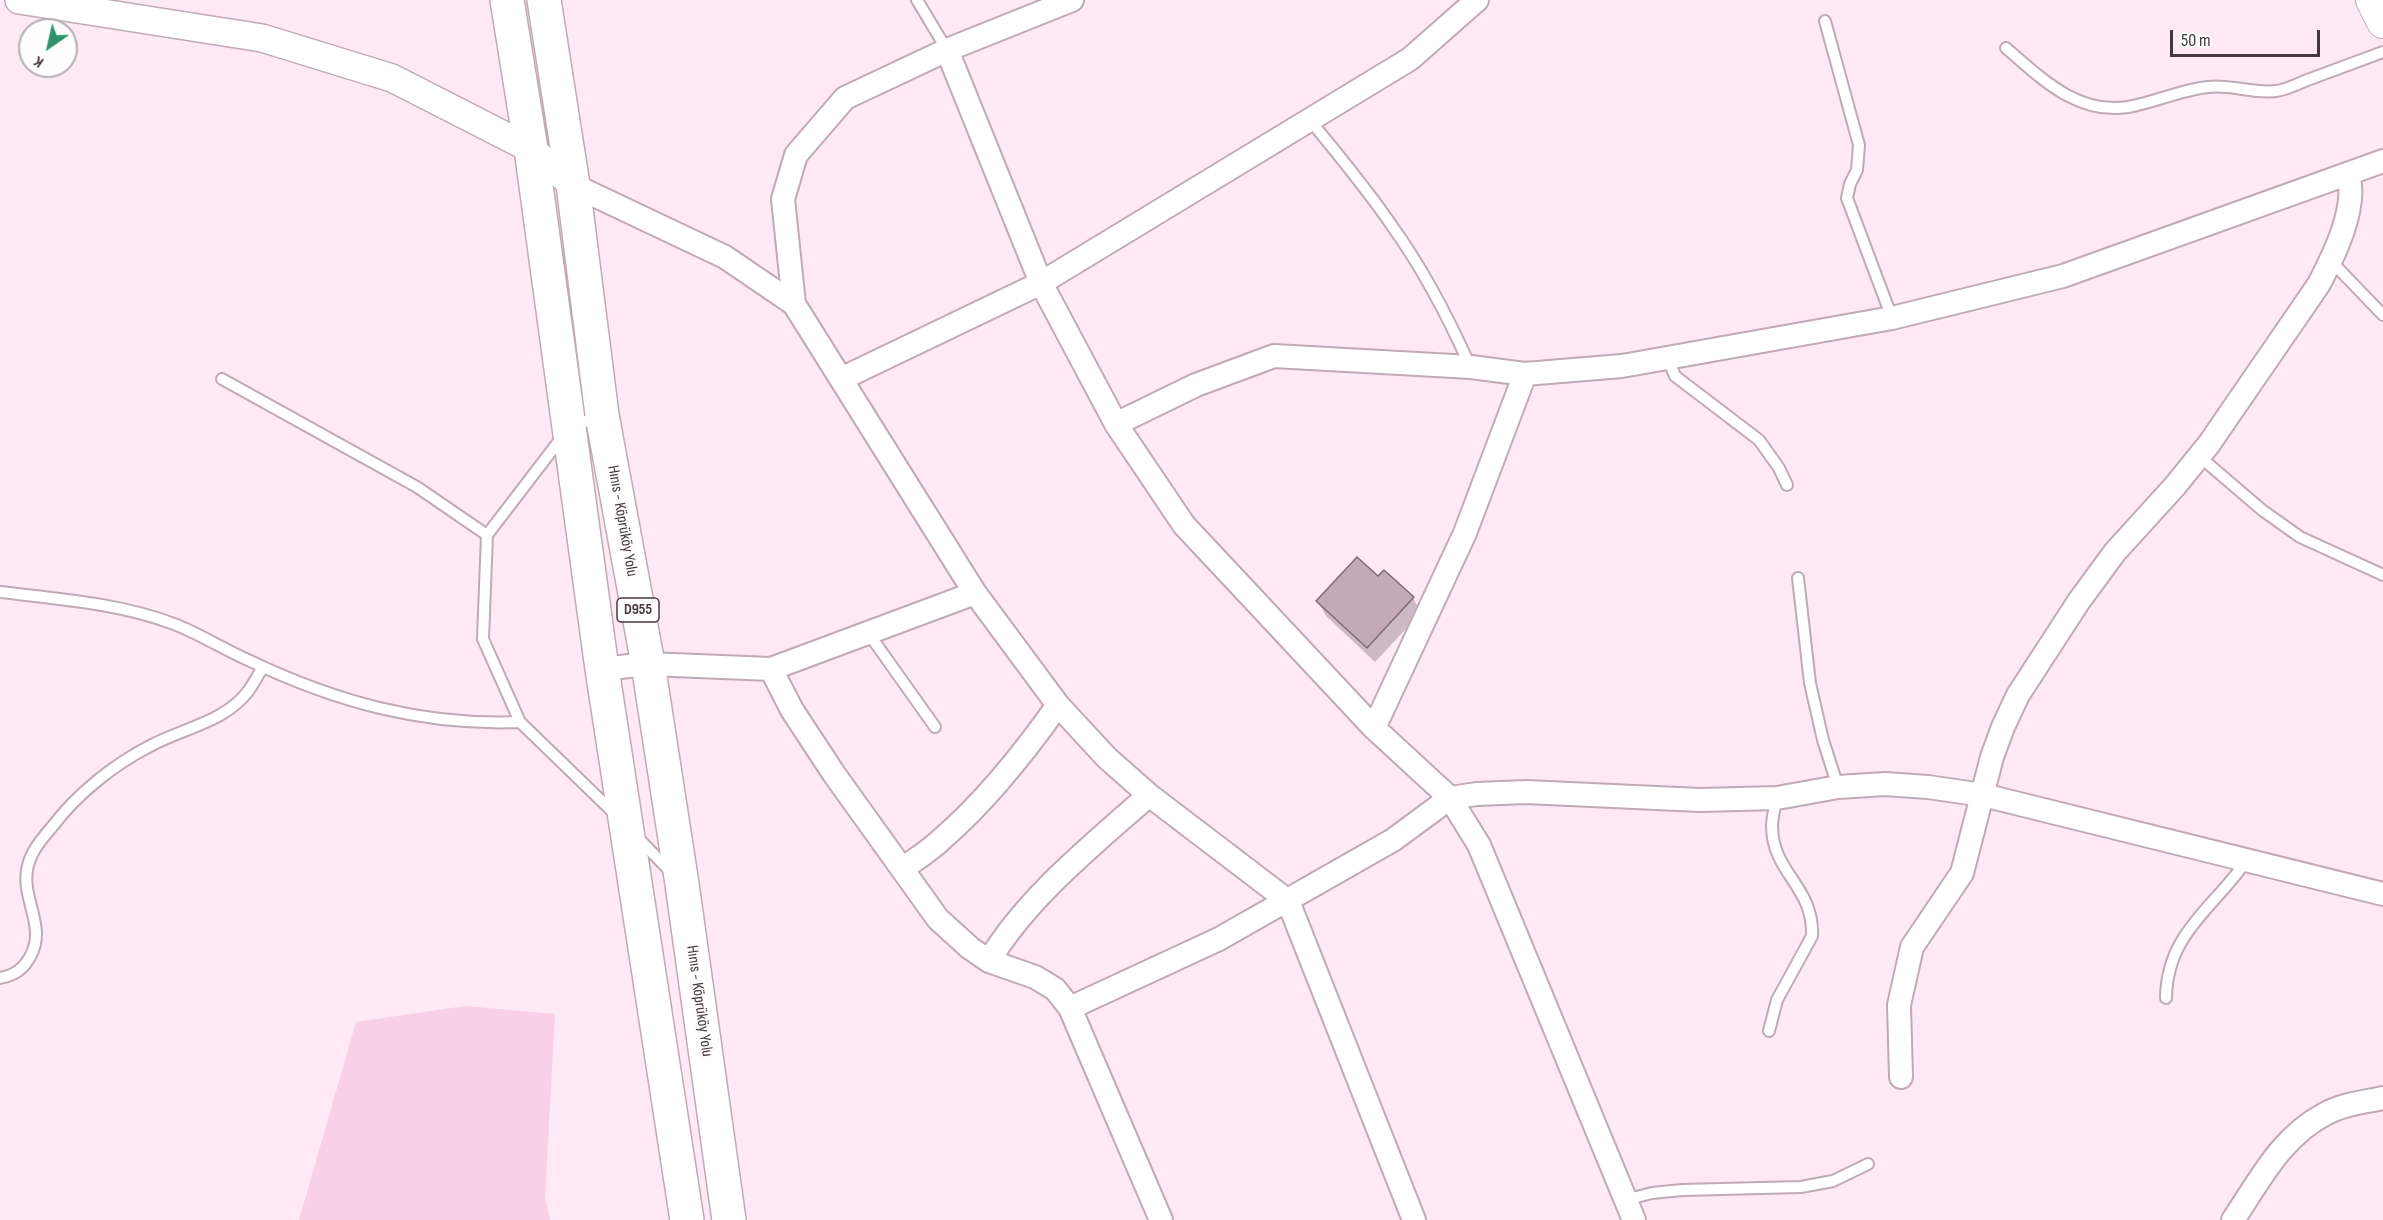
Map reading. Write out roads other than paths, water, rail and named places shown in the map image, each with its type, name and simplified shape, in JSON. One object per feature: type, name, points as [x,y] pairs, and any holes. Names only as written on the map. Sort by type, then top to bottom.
[{"type":"main road","name":"D955","points":[[507,0],[531,149],[602,669],[687,1220]]},
{"type":"main road","name":"Hınıs - Köprüköy Yolu","points":[[544,0],[573,185],[602,415],[648,664],[682,884],[729,1220]]},
{"type":"main road","points":[[2372,0],[2383,22]]},
{"type":"street","points":[[19,0],[262,39],[392,78],[531,149],[573,185],[725,257],[794,304],[975,593],[1058,705],[1107,758],[1149,795],[1288,901],[1414,1220]]},
{"type":"street","points":[[794,304],[783,199],[796,155],[845,98],[947,50],[1071,0]]},
{"type":"street","points":[[841,379],[1041,283],[1410,59],[1477,0]]},
{"type":"street","points":[[947,50],[1041,283],[1116,424],[1184,525],[1374,728],[1450,798],[1479,845],[1629,1210]]},
{"type":"street","points":[[1116,424],[1196,385],[1274,356],[1470,367],[1525,374],[1622,366],[1892,318],[2063,276],[2383,161]]},
{"type":"street","points":[[1901,1077],[1899,1005],[1912,947],[1962,873],[2003,727],[2018,695],[2115,552],[2199,456],[2313,293],[2331,261],[2350,203],[2351,185],[2348,175]]},
{"type":"street","points":[[1374,728],[1465,533],[1525,374]]},
{"type":"street","points":[[602,669],[648,664],[771,669],[975,593]]},
{"type":"street","points":[[771,669],[792,710],[834,774],[938,918],[970,948],[989,962],[1035,977],[1055,989],[1070,1008],[1161,1220]]},
{"type":"street","points":[[902,869],[942,840],[982,800],[1058,705]]},
{"type":"street","points":[[1070,1008],[1219,939],[1288,901],[1392,840],[1450,798],[1476,794],[1526,792],[1700,800],[1777,798],[1838,787],[1886,784],[1928,787],[1983,795],[2383,894]]},
{"type":"street","points":[[989,962],[1001,942],[1025,912],[1149,795]]},
{"type":"street","points":[[2233,1220],[2283,1145],[2298,1131],[2327,1113],[2348,1105],[2383,1098]]},
{"type":"lane","points":[[917,0],[947,50]]},
{"type":"lane","points":[[1826,21],[1859,145],[1860,160],[1847,198],[1892,318]]},
{"type":"lane","points":[[2006,48],[2047,83],[2065,95],[2094,106],[2111,107],[2128,107],[2190,90],[2216,86],[2277,91],[2383,52]]},
{"type":"lane","points":[[1310,120],[1392,225],[1424,274],[1448,317],[1470,367]]},
{"type":"lane","points":[[2331,261],[2383,315]]},
{"type":"lane","points":[[1667,357],[1675,376],[1759,440],[1779,468],[1787,485]]},
{"type":"lane","points":[[222,379],[417,487],[487,535]]},
{"type":"lane","points":[[602,415],[569,428],[487,535],[483,639],[520,722],[627,826],[682,884]]},
{"type":"lane","points":[[2199,456],[2262,510],[2300,537],[2383,575]]},
{"type":"lane","points":[[1798,578],[1810,683],[1823,740],[1838,787]]},
{"type":"lane","points":[[0,592],[101,605],[148,615],[198,634],[263,667],[325,692],[397,713],[463,722],[520,722]]},
{"type":"lane","points":[[869,634],[935,727]]},
{"type":"lane","points":[[0,978],[14,975],[22,969],[33,951],[37,929],[27,890],[27,870],[36,847],[67,807],[141,751],[174,734],[212,719],[230,708],[248,691],[263,667]]},
{"type":"lane","points":[[1769,1031],[1777,1000],[1812,936],[1807,903],[1776,851],[1772,824],[1777,798]]},
{"type":"lane","points":[[2166,998],[2166,977],[2180,941],[2235,878],[2247,860]]},
{"type":"lane","points":[[1629,1210],[1652,1193],[1801,1187],[1833,1181],[1868,1164]]}]
